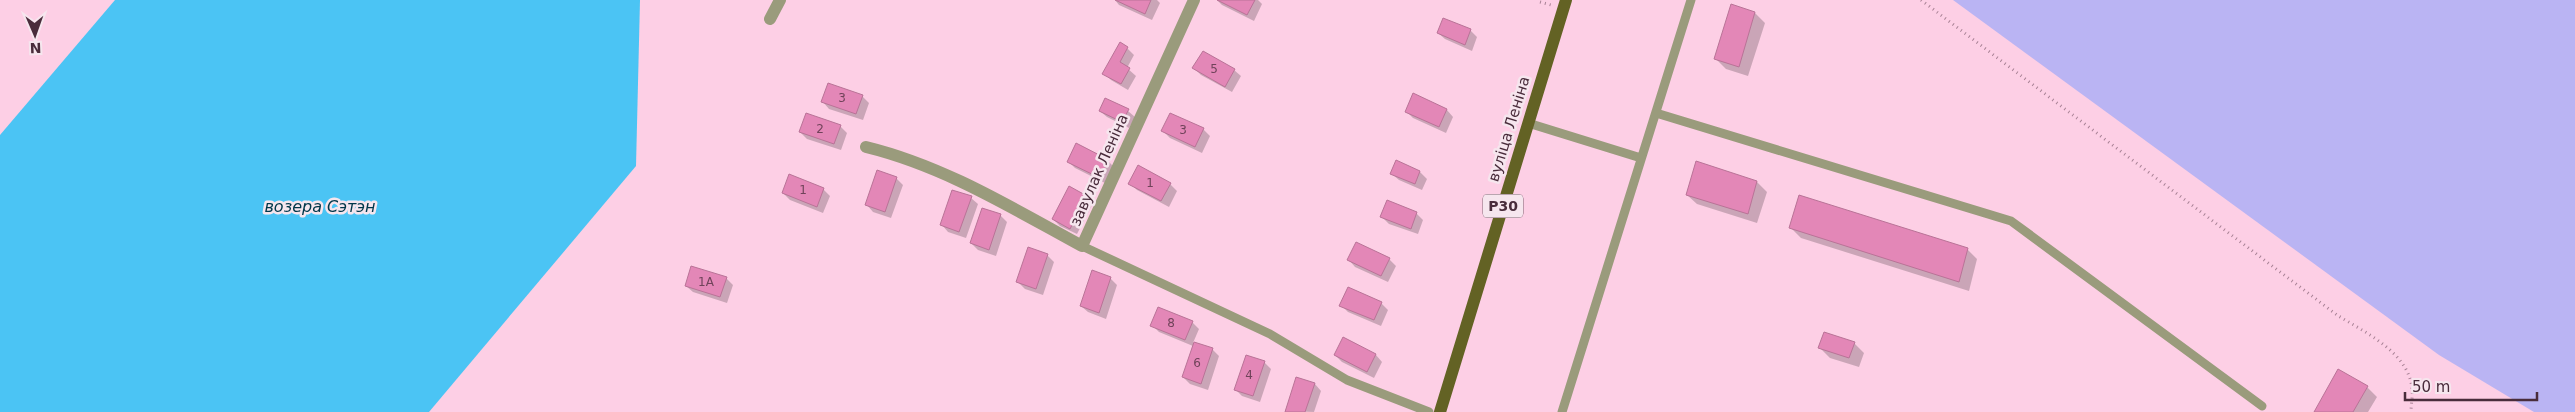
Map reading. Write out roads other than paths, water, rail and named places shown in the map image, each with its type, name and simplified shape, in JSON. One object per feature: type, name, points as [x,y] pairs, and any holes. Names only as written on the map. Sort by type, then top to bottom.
[{"type":"main road","name":"вуліца Леніна","points":[[1440,412],[1566,0]]},
{"type":"street","points":[[770,19],[780,0]]},
{"type":"street","name":"завулак Леніна","points":[[866,147],[905,156],[964,182],[1082,246],[1194,0]]},
{"type":"lane","points":[[1562,412],[1691,0]]},
{"type":"lane","points":[[1656,113],[2011,221],[2262,406]]},
{"type":"lane","points":[[1528,123],[1641,158]]},
{"type":"lane","points":[[1082,246],[1270,334],[1347,380],[1429,412]]},
{"type":"water","name":"возера Сэтэн","points":[[115,0],[640,0],[636,166],[429,412],[0,412],[0,135]]}]
